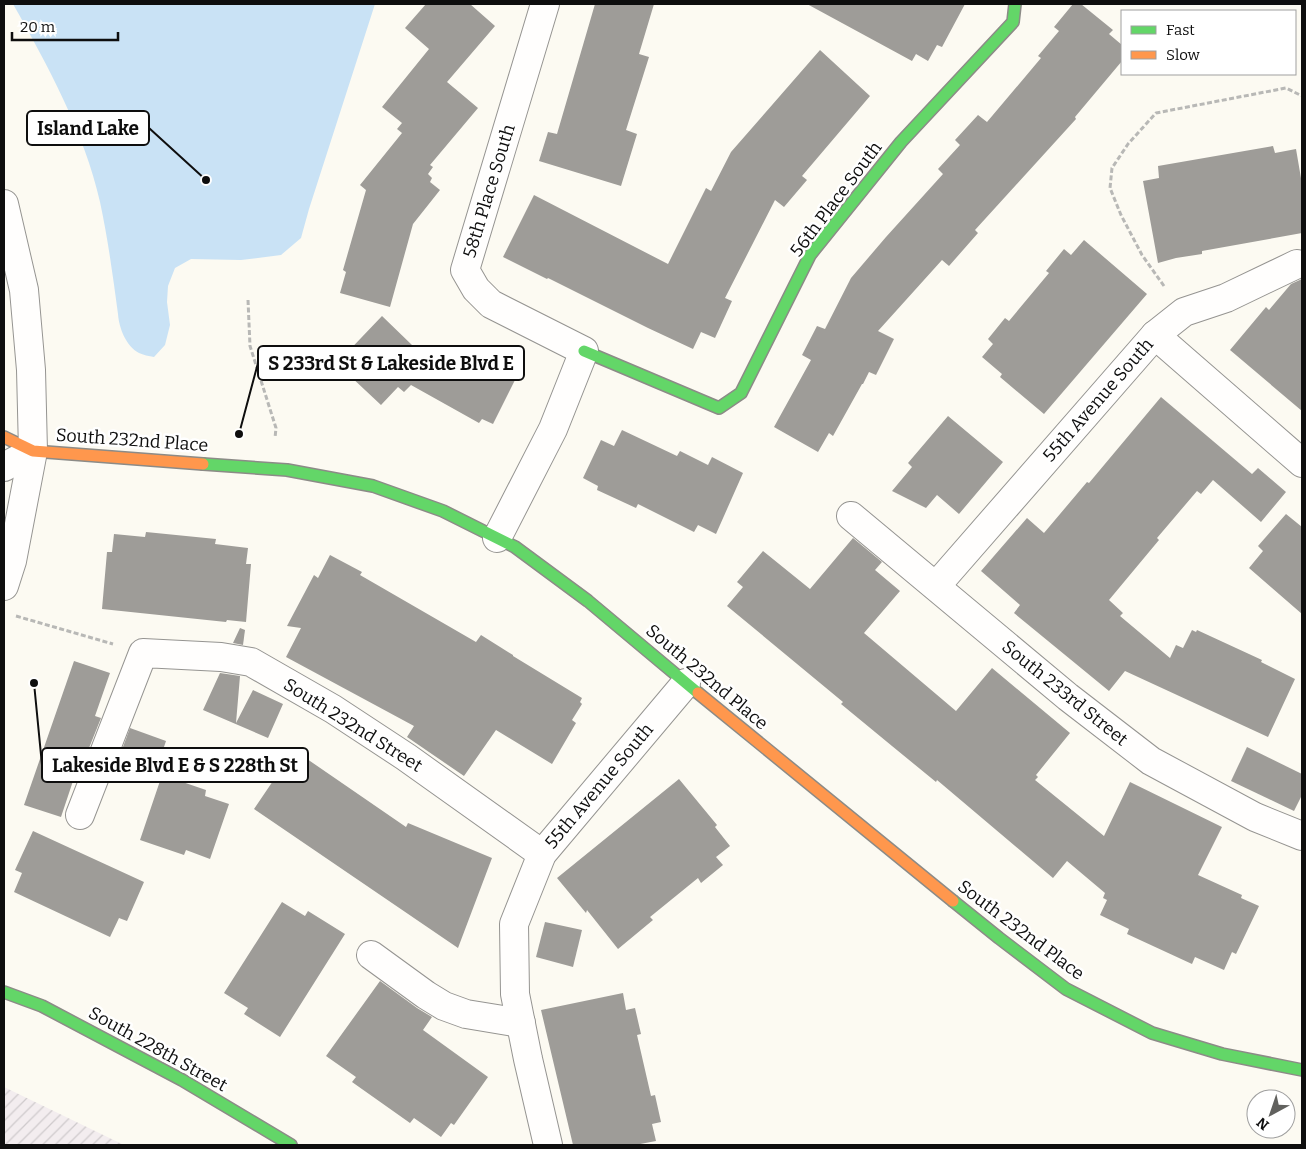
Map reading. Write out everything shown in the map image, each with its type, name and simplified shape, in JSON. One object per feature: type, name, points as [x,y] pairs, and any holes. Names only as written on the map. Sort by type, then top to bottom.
[{"type":"street","name":"58th Place South","points":[[545,4],[465,270],[476,289],[491,304],[584,351]]},
{"type":"street","name":"56th Place South","points":[[584,351],[719,408],[741,393],[810,255],[901,142],[1013,22],[1015,4]]},
{"type":"street","points":[[4,204],[24,290],[31,370],[33,451],[12,561],[4,586]]},
{"type":"street","name":"55th Avenue South","points":[[936,586],[1155,335],[1184,312],[1226,298],[1297,264]]},
{"type":"street","points":[[1155,335],[1302,463]]},
{"type":"street","points":[[497,538],[553,429],[584,351]]},
{"type":"street","points":[[4,436],[33,451]]},
{"type":"street","points":[[4,467],[33,451]]},
{"type":"street","name":"South 232nd Place","points":[[33,451],[287,470],[373,486],[443,511],[515,547],[588,600],[686,683],[999,938],[1066,989],[1152,1033],[1222,1054],[1302,1070]]},
{"type":"street","name":"South 233rd Street","points":[[851,516],[1068,697],[1151,762],[1255,817],[1302,836]]},
{"type":"street","points":[[80,815],[142,653]]},
{"type":"street","name":"South 232nd Street","points":[[142,653],[221,657],[251,662],[333,708],[406,757],[542,854]]},
{"type":"street","name":"55th Avenue South","points":[[521,1023],[515,994],[514,924],[542,854],[686,683]]},
{"type":"street","points":[[372,955],[444,1006],[466,1014],[521,1023],[548,1145]]},
{"type":"street","name":"South 228th Street","points":[[4,992],[42,1006],[182,1080],[291,1145]]},
{"type":"path","points":[[1184,312],[1142,254],[1121,215],[1110,188],[1112,168],[1128,144],[1156,114],[1286,88],[1302,96]]},
{"type":"path","points":[[248,300],[250,346],[276,428],[272,468]]},
{"type":"path","points":[[13,615],[142,653]]},
{"type":"shaded area","points":[[4,1087],[124,1145],[4,1145]]},
{"type":"water","points":[[13,4],[375,4],[301,238],[281,255],[241,260],[191,259],[175,268],[168,286],[167,302],[170,325],[165,345],[154,357],[134,350],[122,331],[103,216],[85,151],[52,75]]},
{"type":"building","points":[[426,4],[470,4],[495,26],[447,82],[478,108],[430,165],[433,167],[428,174],[432,178],[430,182],[440,190],[413,224],[390,307],[340,293],[346,272],[343,270],[366,190],[360,185],[402,133],[397,129],[402,123],[382,107],[429,49],[405,28]]},
{"type":"building","points":[[595,4],[654,4],[639,54],[649,57],[626,130],[637,134],[621,186],[539,161],[548,132],[557,134]]},
{"type":"building","points":[[807,4],[965,4],[942,47],[937,45],[928,61],[916,54],[912,61]]},
{"type":"building","points":[[1073,4],[1081,4],[1113,30],[1109,34],[1121,44],[1121,62],[1075,117],[1076,119],[975,230],[978,233],[949,266],[942,260],[878,331],[894,339],[876,375],[869,372],[833,436],[829,433],[818,452],[774,427],[811,360],[802,355],[817,326],[825,329],[851,278],[943,174],[938,169],[960,145],[955,140],[978,115],[987,122],[1041,58],[1038,56],[1059,31],[1054,27]]},
{"type":"building","points":[[820,50],[870,96],[802,176],[807,180],[784,207],[775,200],[725,298],[732,301],[715,338],[701,332],[693,349],[503,257],[534,195],[668,264],[706,188],[711,191],[731,152]]},
{"type":"building","points":[[1273,146],[1275,153],[1296,149],[1302,184],[1302,233],[1202,251],[1202,254],[1158,263],[1143,181],[1159,178],[1158,166]]},
{"type":"building","points":[[1084,240],[1147,294],[1044,414],[1000,377],[1002,374],[982,357],[993,344],[988,339],[1005,318],[1009,321],[1049,273],[1046,271],[1064,249],[1071,255]]},
{"type":"building","points":[[1302,279],[1302,411],[1230,350],[1266,307],[1269,310],[1291,284]]},
{"type":"building","points":[[382,316],[442,374],[455,348],[516,378],[493,424],[482,419],[479,423],[411,385],[404,392],[398,387],[381,405],[349,375],[352,372],[340,360]]},
{"type":"building","points":[[1161,397],[1252,474],[1258,468],[1286,492],[1261,522],[1213,480],[1201,494],[1197,491],[1157,538],[1159,540],[1109,600],[1123,613],[1120,616],[1170,658],[1176,645],[1183,648],[1192,630],[1196,632],[1197,630],[1262,660],[1261,662],[1295,679],[1268,737],[1125,671],[1109,691],[1014,613],[1020,605],[981,571],[1027,518],[1044,533],[1087,482],[1089,483]]},
{"type":"building","points":[[948,416],[1003,462],[959,514],[937,495],[926,508],[892,491],[912,467],[908,463]]},
{"type":"building","points":[[622,430],[677,456],[680,451],[708,465],[712,457],[743,473],[716,534],[698,525],[694,532],[638,504],[636,508],[597,490],[598,486],[583,478],[601,440],[614,446]]},
{"type":"building","points":[[1286,514],[1302,527],[1302,614],[1249,568],[1263,551],[1258,546]]},
{"type":"building","points":[[146,532],[216,539],[215,544],[248,548],[246,564],[251,564],[246,622],[227,620],[226,622],[102,609],[107,552],[112,552],[114,534],[145,537]]},
{"type":"building","points":[[853,538],[882,562],[875,570],[900,591],[864,633],[956,711],[992,668],[1070,733],[1036,775],[1038,777],[1035,780],[1104,836],[1130,782],[1222,827],[1198,875],[1242,895],[1241,898],[1259,906],[1236,954],[1232,952],[1224,970],[1195,957],[1192,964],[1127,934],[1129,929],[1100,915],[1107,900],[1103,898],[1105,893],[1067,861],[1053,878],[937,780],[936,782],[841,704],[843,702],[727,606],[743,587],[737,582],[763,551],[810,589]]},
{"type":"building","points":[[330,555],[362,572],[360,575],[476,642],[481,635],[582,698],[580,702],[582,704],[572,720],[576,723],[552,764],[496,730],[464,776],[407,737],[414,726],[286,657],[301,628],[287,626],[314,575],[318,578]]},
{"type":"building","points":[[240,628],[245,630],[243,645],[233,643]]},
{"type":"building","points":[[74,661],[110,673],[95,716],[101,718],[87,753],[83,751],[61,817],[24,805]]},
{"type":"building","points":[[220,673],[240,676],[236,723],[253,690],[283,704],[268,738],[203,710]]},
{"type":"building","points":[[130,728],[166,741],[154,776],[117,763]]},
{"type":"building","points":[[1247,747],[1302,774],[1302,795],[1294,811],[1231,781]]},
{"type":"building","points":[[294,750],[406,827],[408,823],[492,858],[458,948],[254,809]]},
{"type":"building","points":[[162,775],[206,790],[205,796],[229,804],[210,859],[186,850],[184,855],[140,840]]},
{"type":"building","points":[[679,779],[717,825],[715,827],[730,846],[716,857],[723,865],[701,883],[698,878],[650,917],[653,920],[618,949],[587,910],[586,913],[557,878]]},
{"type":"building","points":[[33,831],[144,882],[127,921],[119,918],[110,937],[14,892],[22,873],[15,870]]},
{"type":"building","points":[[282,902],[305,916],[308,911],[345,934],[280,1037],[244,1014],[248,1008],[224,993]]},
{"type":"building","points":[[545,922],[582,930],[573,967],[536,957]]},
{"type":"building","points":[[380,981],[432,1017],[423,1030],[488,1077],[454,1125],[451,1123],[441,1137],[414,1118],[410,1123],[352,1082],[356,1077],[326,1056]]},
{"type":"building","points":[[623,993],[626,1010],[635,1008],[641,1034],[637,1035],[651,1096],[655,1095],[661,1122],[652,1124],[656,1141],[635,1145],[573,1145],[541,1010]]},
{"type":"traffic: fast","points":[[584,351],[719,408],[741,393],[810,255],[901,142],[1013,22],[1015,4]]},
{"type":"traffic: fast","points":[[203,464],[287,470],[373,486],[443,511],[515,547],[588,601],[698,693]]},
{"type":"traffic: fast","points":[[953,901],[1066,989],[1152,1033],[1222,1054],[1302,1070]]},
{"type":"traffic: fast","points":[[4,992],[42,1006],[182,1080],[291,1145]]},
{"type":"traffic: slow","points":[[4,437],[33,451],[203,464]]},
{"type":"traffic: slow","points":[[698,693],[953,901]]},
{"type":"place","name":"Island Lake","points":[[206,180]]},
{"type":"place","name":"S 233rd St & Lakeside Blvd E","points":[[239,434]]},
{"type":"place","name":"Lakeside Blvd E & S 228th St","points":[[34,683]]}]
